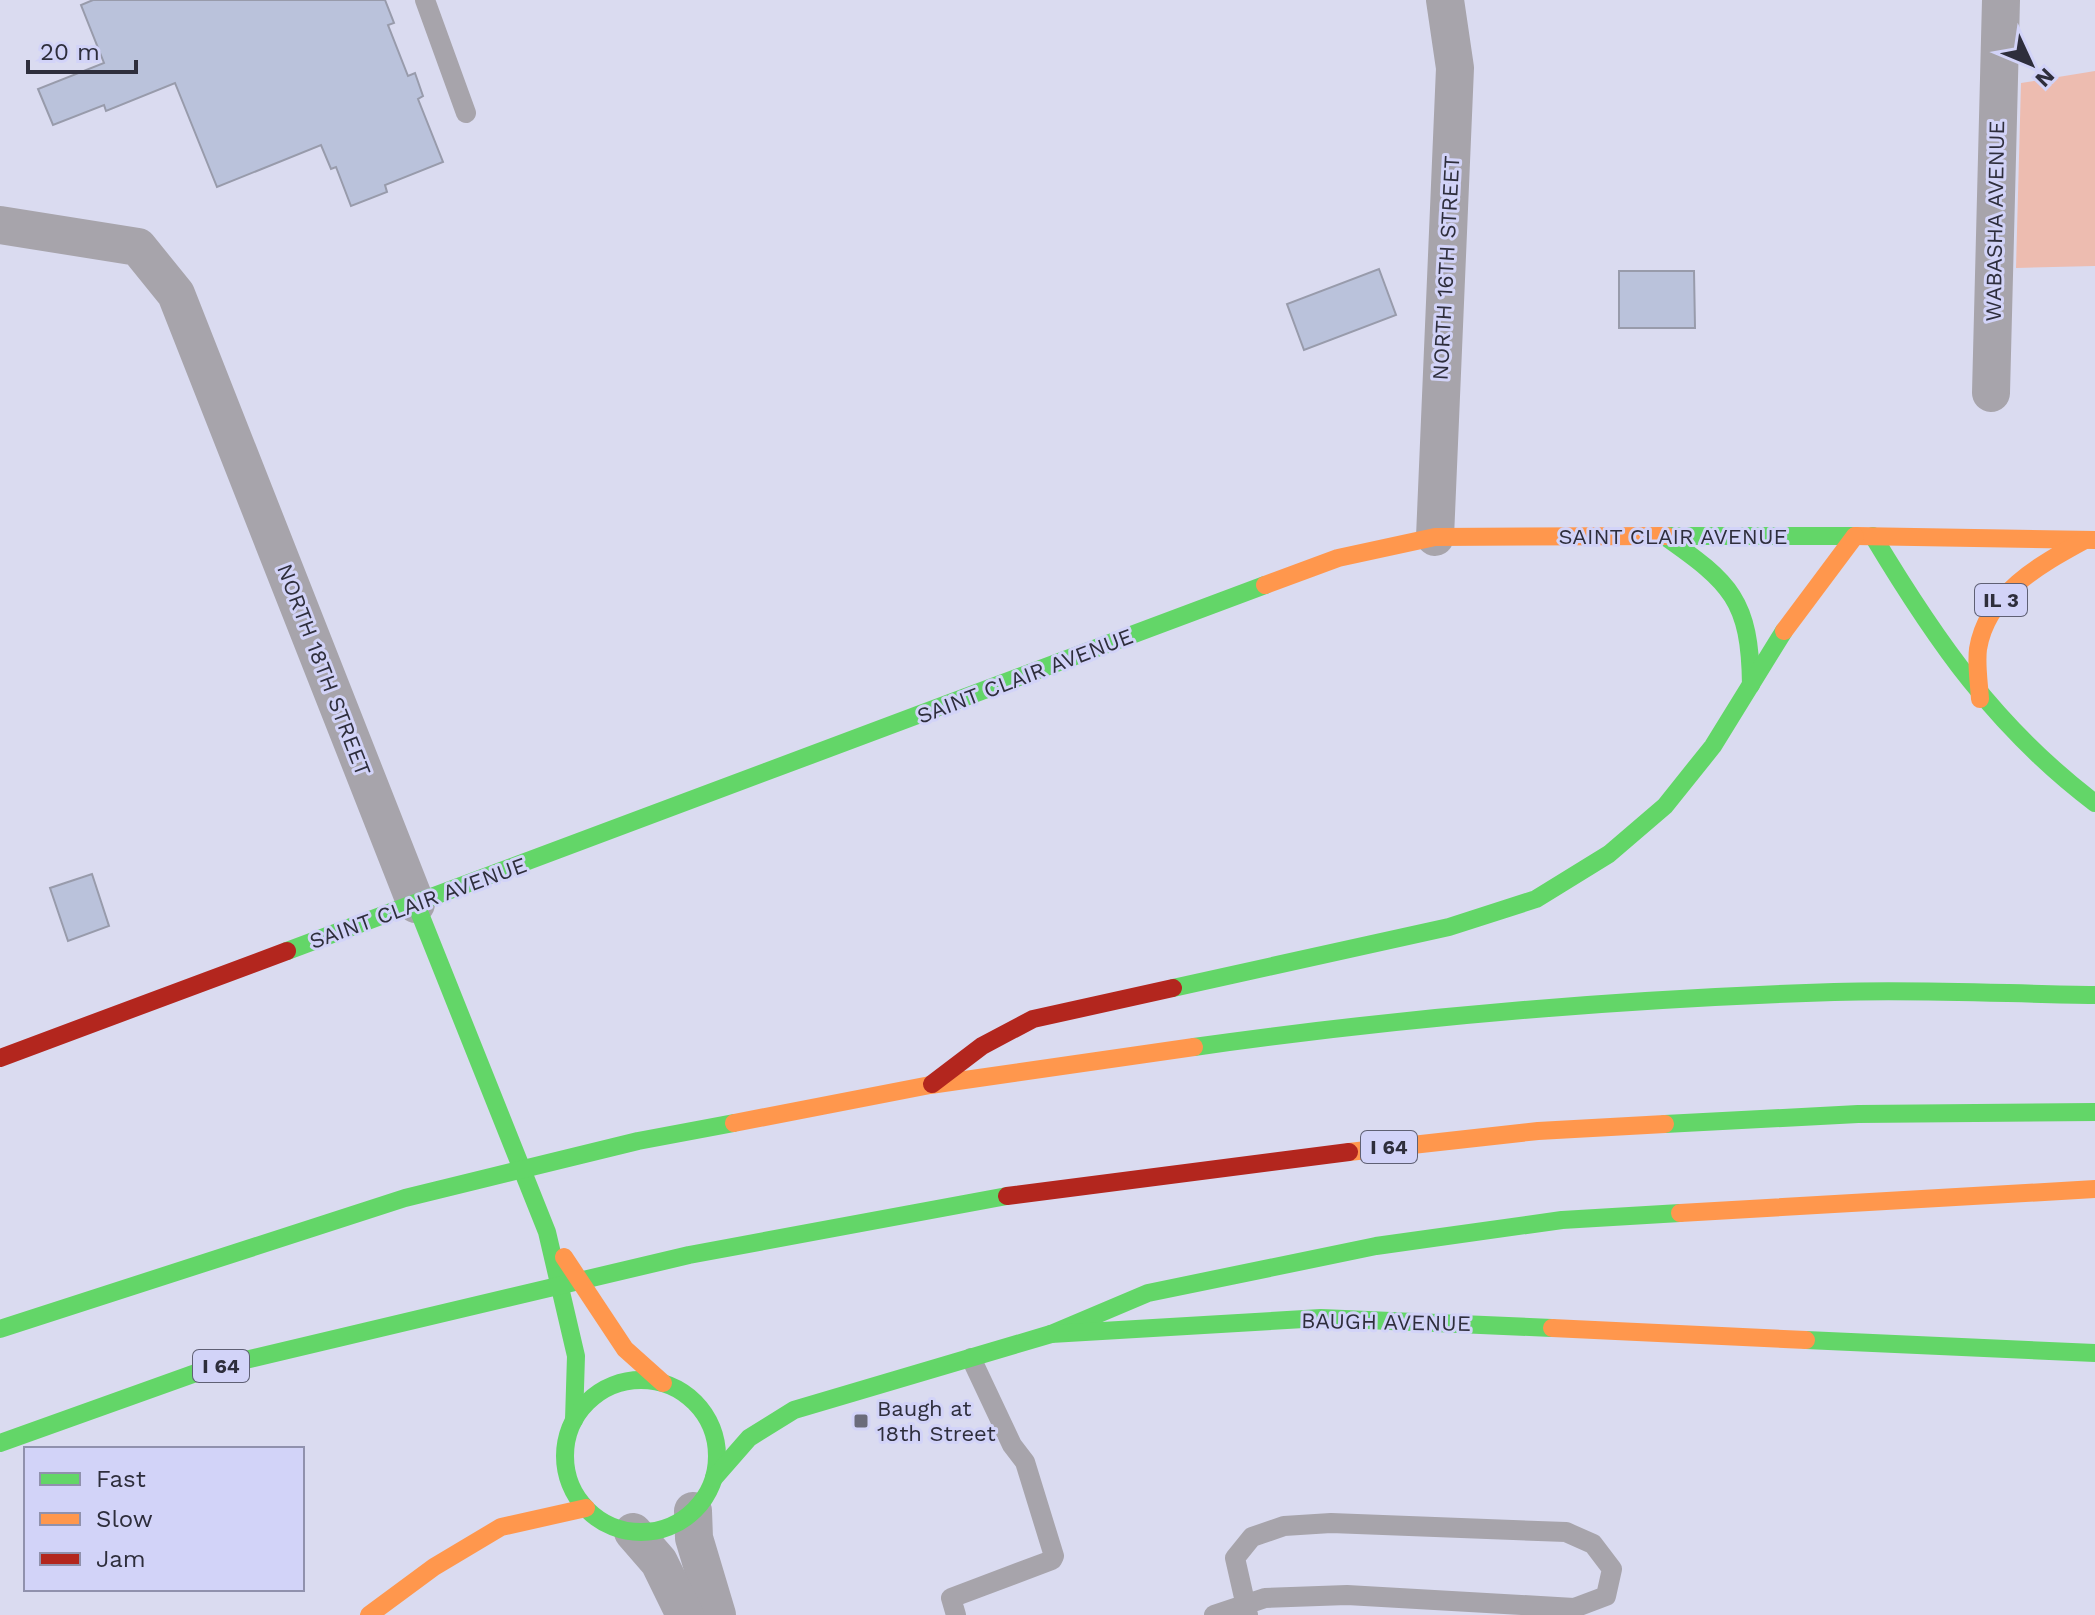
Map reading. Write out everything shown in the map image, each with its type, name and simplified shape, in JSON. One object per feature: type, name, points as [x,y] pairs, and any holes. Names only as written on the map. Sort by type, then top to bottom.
[{"type":"main road","points":[[1664,536],[1712,569],[1739,598],[1752,645],[1751,685]]},
{"type":"main road","name":"SAINT CLAIR AVENUE","points":[[0,1058],[1338,558],[1435,537],[1864,536],[2090,540]]},
{"type":"main road","points":[[930,1085],[982,1046],[1033,1019],[1449,927],[1536,899],[1609,854],[1665,806],[1713,746],[1792,619],[1864,536],[1935,640],[1980,699],[2048,770],[2095,803]]},
{"type":"main road","name":"IL 3","points":[[1980,699],[1979,645],[1994,609],[2030,570],[2090,540]]},
{"type":"main road","name":"NORTH 18TH STREET","points":[[416,904],[547,1232],[576,1356],[574,1420]]},
{"type":"main road","points":[[0,1329],[405,1198],[638,1141],[930,1085],[1349,1025],[1536,1010],[1836,992],[2095,995]]},
{"type":"main road","name":"I 64","points":[[0,1443],[207,1369],[689,1255],[1009,1196],[1263,1161],[1538,1131],[1858,1114],[2095,1112]]},
{"type":"main road","points":[[1051,1334],[1148,1293],[1376,1246],[1531,1224],[2095,1189]]},
{"type":"main road","name":"NORTH 18TH STREET","points":[[547,1232],[625,1349],[663,1383]]},
{"type":"main road","name":"BAUGH AVENUE","points":[[714,1478],[749,1438],[794,1410],[1051,1334],[1321,1318],[2095,1353]]},
{"type":"main road","points":[[634,1381],[663,1383],[697,1404],[708,1420],[716,1439],[714,1478],[706,1496],[677,1523],[658,1530],[633,1532],[601,1521],[586,1508],[567,1473],[565,1454],[574,1420],[590,1401],[606,1389],[634,1381]]},
{"type":"main road","points":[[369,1615],[434,1567],[501,1527],[586,1508]]},
{"type":"street","name":"NORTH 16TH STREET","points":[[1435,537],[1455,68],[1445,0]]},
{"type":"street","name":"WABASHA AVENUE","points":[[1991,393],[2001,0]]},
{"type":"street","name":"NORTH 18TH STREET","points":[[0,225],[138,247],[176,294],[416,904]]},
{"type":"street","points":[[693,1511],[694,1538],[717,1615]]},
{"type":"street","points":[[633,1532],[659,1562],[685,1615]]},
{"type":"lane","points":[[425,0],[466,113]]},
{"type":"lane","points":[[956,1615],[951,1598],[1052,1560],[1054,1556],[1025,1462],[1012,1445],[971,1358]]},
{"type":"lane","points":[[1214,1615],[1246,1610],[1265,1598],[1347,1595],[1574,1608],[1606,1596],[1612,1569],[1593,1544],[1566,1532],[1331,1523],[1284,1526],[1252,1537],[1235,1558],[1246,1610]]},
{"type":"shaded area","points":[[2095,71],[2095,266],[2016,268],[2021,83]]},
{"type":"building","points":[[93,0],[385,0],[394,23],[388,25],[408,76],[415,73],[423,96],[418,99],[443,162],[385,185],[387,192],[351,206],[336,167],[331,169],[321,145],[217,187],[175,83],[106,111],[104,105],[53,125],[38,89],[104,63],[81,5]]},
{"type":"building","points":[[1379,269],[1396,315],[1304,350],[1287,304]]},
{"type":"building","points":[[1619,271],[1694,271],[1695,328],[1619,328]]},
{"type":"building","points":[[92,874],[109,926],[68,941],[50,888]]},
{"type":"traffic: fast","points":[[1664,536],[1706,567],[1732,596],[1746,632],[1751,685]]},
{"type":"traffic: fast","points":[[1667,536],[1855,536]]},
{"type":"traffic: fast","points":[[1873,536],[1920,611],[1970,681],[2027,744],[2095,803]]},
{"type":"traffic: fast","points":[[287,951],[1265,585]]},
{"type":"traffic: fast","points":[[1173,988],[1449,927],[1536,899],[1609,854],[1665,806],[1713,746],[1784,631]]},
{"type":"traffic: fast","points":[[416,904],[547,1232],[576,1356],[574,1420]]},
{"type":"traffic: fast","points":[[1194,1047],[1433,1018],[1674,999],[1867,991],[2095,995]]},
{"type":"traffic: fast","points":[[1665,1124],[1858,1114],[2095,1112]]},
{"type":"traffic: fast","points":[[0,1329],[405,1198],[638,1141],[734,1123]]},
{"type":"traffic: fast","points":[[0,1443],[207,1369],[689,1255],[1007,1196]]},
{"type":"traffic: fast","points":[[1051,1334],[1148,1293],[1376,1246],[1562,1220],[1680,1213]]},
{"type":"traffic: fast","points":[[714,1478],[749,1438],[794,1410],[1051,1334],[1321,1318],[1552,1328]]},
{"type":"traffic: fast","points":[[1806,1340],[2095,1353]]},
{"type":"traffic: fast","points":[[641,1380],[670,1386],[694,1403],[711,1427],[717,1456],[711,1485],[694,1509],[670,1526],[641,1532],[612,1526],[588,1509],[571,1485],[565,1456],[571,1427],[588,1403],[612,1386],[641,1380]]},
{"type":"traffic: slow","points":[[1265,585],[1338,558],[1435,537],[1667,536]]},
{"type":"traffic: slow","points":[[1855,536],[2095,540]]},
{"type":"traffic: slow","points":[[1784,631],[1855,536]]},
{"type":"traffic: slow","points":[[1980,699],[1978,649],[1983,629],[1992,612],[2018,582],[2085,540]]},
{"type":"traffic: slow","points":[[734,1123],[930,1085],[1194,1047]]},
{"type":"traffic: slow","points":[[1349,1152],[1538,1131],[1665,1124]]},
{"type":"traffic: slow","points":[[1680,1213],[2095,1189]]},
{"type":"traffic: slow","points":[[564,1257],[625,1349],[663,1383]]},
{"type":"traffic: slow","points":[[1552,1328],[1806,1340]]},
{"type":"traffic: slow","points":[[369,1615],[434,1567],[501,1527],[586,1508]]},
{"type":"traffic: jam","points":[[0,1058],[287,951]]},
{"type":"traffic: jam","points":[[932,1084],[982,1046],[1033,1019],[1173,988]]},
{"type":"traffic: jam","points":[[1007,1196],[1349,1152]]},
{"type":"place","name":"Baugh at 18th Street","points":[[861,1421]]}]
